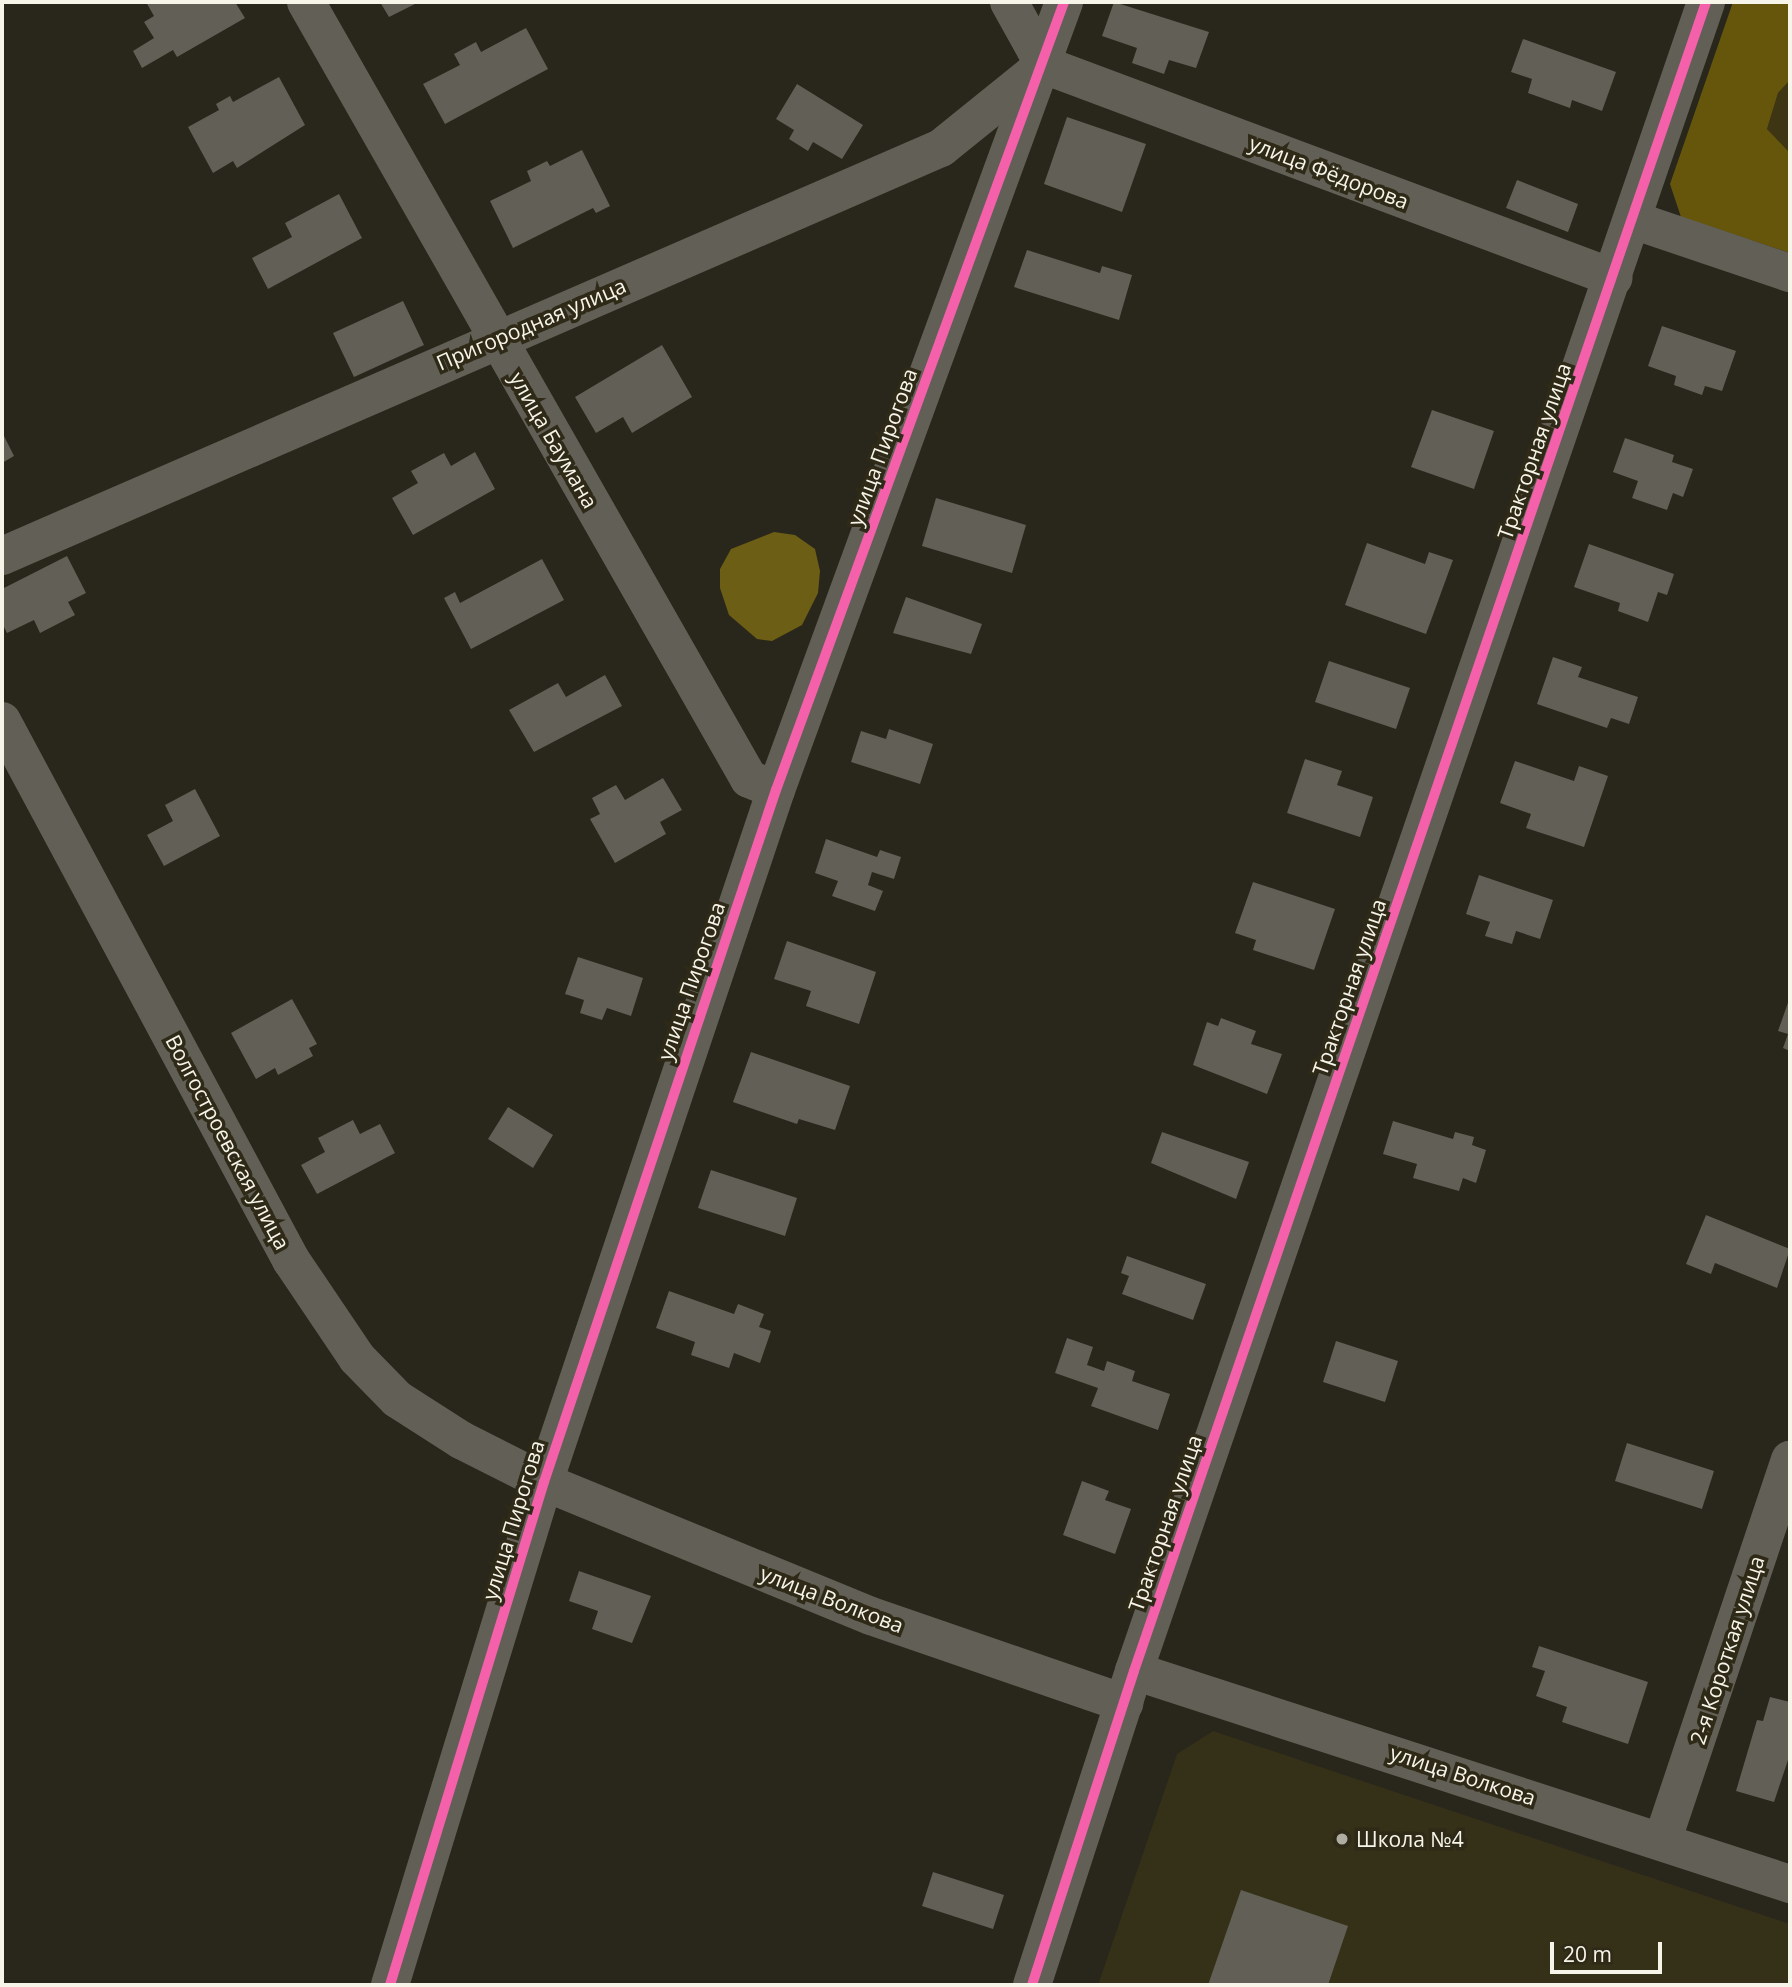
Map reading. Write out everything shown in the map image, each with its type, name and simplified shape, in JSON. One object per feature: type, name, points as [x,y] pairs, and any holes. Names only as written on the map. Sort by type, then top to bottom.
[{"type":"street","name":"улица Баумана","points":[[306,2],[749,779],[776,790]]},
{"type":"street","points":[[1009,2],[1044,65]]},
{"type":"street","name":"улица Пирогова","points":[[390,1985],[544,1482],[776,790],[1044,65],[1064,2]]},
{"type":"street","name":"Тракторная улица","points":[[1032,1985],[1129,1687],[1614,278],[1706,2]]},
{"type":"street","name":"Пригородная улица","points":[[2,556],[496,339],[941,148],[1044,65]]},
{"type":"street","name":"улица Фёдорова","points":[[1044,65],[1614,278]]},
{"type":"street","points":[[1633,220],[1790,273]]},
{"type":"street","name":"Волгостроевская улица","points":[[2,721],[291,1260],[357,1358],[397,1399],[461,1440],[544,1482]]},
{"type":"street","name":"2-я Короткая улица","points":[[1663,1839],[1790,1460]]},
{"type":"street","name":"улица Волкова","points":[[544,1482],[871,1616],[1663,1839],[1790,1884]]},
{"type":"shaded area","points":[[1733,2],[1790,2],[1790,80],[1778,93],[1767,129],[1790,153],[1790,253],[1681,217],[1670,184]]},
{"type":"shaded area","points":[[1790,80],[1790,153],[1767,129],[1778,93]]},
{"type":"shaded area","points":[[774,532],[795,535],[815,549],[820,571],[818,593],[802,625],[772,641],[757,639],[729,615],[720,588],[720,569],[731,549]]},
{"type":"shaded area","name":"Школа №4","points":[[1213,1731],[1790,1924],[1790,1985],[1098,1985],[1177,1754]]},
{"type":"building","points":[[146,2],[235,2],[245,18],[177,57],[173,50],[142,68],[133,51],[154,38],[144,22],[154,16]]},
{"type":"building","points":[[380,2],[419,2],[389,17]]},
{"type":"building","points":[[1114,2],[1209,32],[1196,68],[1169,60],[1164,74],[1132,63],[1137,48],[1102,36]]},
{"type":"building","points":[[526,28],[548,69],[445,124],[423,84],[460,65],[454,54],[476,42],[481,52]]},
{"type":"building","points":[[1523,39],[1616,72],[1602,111],[1572,100],[1570,108],[1528,93],[1532,79],[1511,72]]},
{"type":"building","points":[[279,77],[305,125],[237,168],[233,161],[213,173],[188,127],[219,110],[216,104],[230,96],[233,102]]},
{"type":"building","points":[[797,84],[863,125],[842,159],[813,142],[808,151],[789,139],[794,130],[776,119]]},
{"type":"building","points":[[1067,117],[1146,144],[1122,212],[1044,184]]},
{"type":"building","points":[[582,150],[610,206],[596,213],[593,208],[513,248],[490,201],[531,181],[527,171],[547,161],[550,166]]},
{"type":"building","points":[[1517,180],[1578,204],[1568,232],[1506,208]]},
{"type":"building","points":[[339,194],[362,238],[268,289],[252,258],[292,237],[285,223]]},
{"type":"building","points":[[1027,250],[1100,273],[1102,266],[1132,275],[1119,320],[1014,287]]},
{"type":"building","points":[[403,301],[424,345],[354,377],[333,333]]},
{"type":"building","points":[[1662,326],[1736,351],[1722,391],[1705,386],[1702,395],[1674,385],[1676,376],[1648,366]]},
{"type":"building","points":[[662,345],[692,397],[632,433],[623,417],[596,433],[575,397]]},
{"type":"building","points":[[1432,410],[1494,431],[1474,489],[1411,467]]},
{"type":"building","points":[[2,432],[14,456],[2,463]]},
{"type":"building","points":[[1625,438],[1674,455],[1672,462],[1693,469],[1683,497],[1673,493],[1667,510],[1632,498],[1638,481],[1613,472]]},
{"type":"building","points":[[475,452],[495,489],[413,535],[392,498],[418,483],[411,471],[444,453],[451,466]]},
{"type":"building","points":[[936,498],[1026,525],[1012,573],[922,546]]},
{"type":"building","points":[[1367,543],[1425,564],[1429,552],[1453,560],[1426,634],[1345,605]]},
{"type":"building","points":[[1589,544],[1674,574],[1667,595],[1658,592],[1648,622],[1618,611],[1620,603],[1574,587]]},
{"type":"building","points":[[67,556],[86,593],[68,602],[75,615],[40,633],[34,620],[7,633],[2,623],[2,589]]},
{"type":"building","points":[[542,559],[564,600],[471,649],[444,598],[455,592],[460,603]]},
{"type":"building","points":[[906,597],[982,624],[971,654],[893,633]]},
{"type":"building","points":[[1553,657],[1582,667],[1578,677],[1638,697],[1629,724],[1611,718],[1607,728],[1537,704]]},
{"type":"building","points":[[1329,661],[1410,688],[1396,729],[1315,702]]},
{"type":"building","points":[[605,675],[622,706],[534,752],[509,710],[558,683],[566,697]]},
{"type":"building","points":[[889,729],[933,744],[920,784],[851,762],[861,731],[886,739]]},
{"type":"building","points":[[1305,759],[1342,771],[1337,785],[1373,797],[1360,837],[1287,813]]},
{"type":"building","points":[[1515,761],[1574,781],[1579,766],[1608,776],[1584,847],[1526,828],[1531,814],[1500,803]]},
{"type":"building","points":[[663,778],[682,810],[660,822],[666,834],[615,863],[590,819],[600,814],[592,798],[616,785],[625,800]]},
{"type":"building","points":[[195,789],[220,836],[164,866],[147,835],[173,821],[165,805]]},
{"type":"building","points":[[826,839],[877,857],[880,850],[901,857],[894,879],[872,872],[868,885],[883,891],[875,911],[832,896],[838,881],[815,873]]},
{"type":"building","points":[[1479,875],[1553,900],[1540,939],[1516,931],[1512,944],[1485,936],[1490,922],[1466,914]]},
{"type":"building","points":[[1253,882],[1335,909],[1314,970],[1253,950],[1256,940],[1235,933]]},
{"type":"building","points":[[787,941],[876,972],[859,1024],[806,1006],[811,991],[774,979]]},
{"type":"building","points":[[578,957],[643,978],[631,1016],[607,1008],[602,1020],[580,1013],[584,1000],[565,994]]},
{"type":"building","points":[[1790,997],[1790,1051],[1783,1048],[1788,1034],[1778,1031]]},
{"type":"building","points":[[292,999],[317,1044],[309,1048],[313,1056],[278,1075],[275,1068],[256,1079],[231,1033]]},
{"type":"building","points":[[1221,1018],[1256,1031],[1251,1044],[1282,1054],[1267,1094],[1193,1065],[1207,1022],[1218,1026]]},
{"type":"building","points":[[751,1052],[850,1086],[835,1130],[799,1119],[797,1124],[733,1102]]},
{"type":"building","points":[[508,1107],[553,1135],[533,1168],[488,1139]]},
{"type":"building","points":[[353,1120],[360,1134],[380,1124],[395,1153],[317,1194],[301,1165],[325,1152],[318,1138]]},
{"type":"building","points":[[1393,1121],[1453,1139],[1455,1132],[1474,1137],[1472,1145],[1486,1150],[1476,1183],[1463,1178],[1459,1191],[1413,1178],[1417,1164],[1383,1154]]},
{"type":"building","points":[[1162,1132],[1249,1162],[1236,1199],[1151,1163]]},
{"type":"building","points":[[711,1170],[797,1198],[785,1236],[698,1208]]},
{"type":"building","points":[[1706,1215],[1790,1249],[1777,1288],[1715,1263],[1711,1274],[1686,1264]]},
{"type":"building","points":[[1127,1256],[1206,1284],[1193,1320],[1122,1294],[1129,1276],[1121,1273]]},
{"type":"building","points":[[669,1291],[734,1314],[738,1304],[764,1314],[759,1327],[771,1331],[760,1363],[734,1353],[729,1368],[691,1355],[695,1342],[656,1328]]},
{"type":"building","points":[[1067,1338],[1093,1347],[1087,1365],[1104,1371],[1107,1361],[1135,1371],[1132,1381],[1170,1394],[1158,1430],[1091,1406],[1098,1388],[1055,1373]]},
{"type":"building","points":[[1336,1341],[1398,1361],[1385,1402],[1323,1382]]},
{"type":"building","points":[[1627,1443],[1714,1471],[1702,1509],[1615,1481]]},
{"type":"building","points":[[1082,1481],[1109,1491],[1105,1500],[1131,1509],[1115,1554],[1063,1535]]},
{"type":"building","points":[[579,1571],[651,1596],[632,1643],[592,1629],[598,1611],[569,1601]]},
{"type":"building","points":[[1539,1646],[1648,1682],[1628,1744],[1562,1722],[1567,1707],[1536,1696],[1545,1671],[1532,1667]]},
{"type":"building","points":[[1770,1697],[1790,1702],[1790,1754],[1774,1802],[1736,1791],[1757,1720],[1763,1721]]},
{"type":"building","points":[[933,1872],[1004,1895],[993,1929],[922,1906]]},
{"type":"building","points":[[1241,1890],[1348,1926],[1328,1985],[1208,1985]]},
{"type":"cycle path","points":[[390,1985],[544,1482],[776,790],[1064,2]]},
{"type":"cycle path","points":[[1032,1985],[1134,1671],[1706,2]]},
{"type":"place","name":"Школа №4","points":[[1342,1839]]}]
